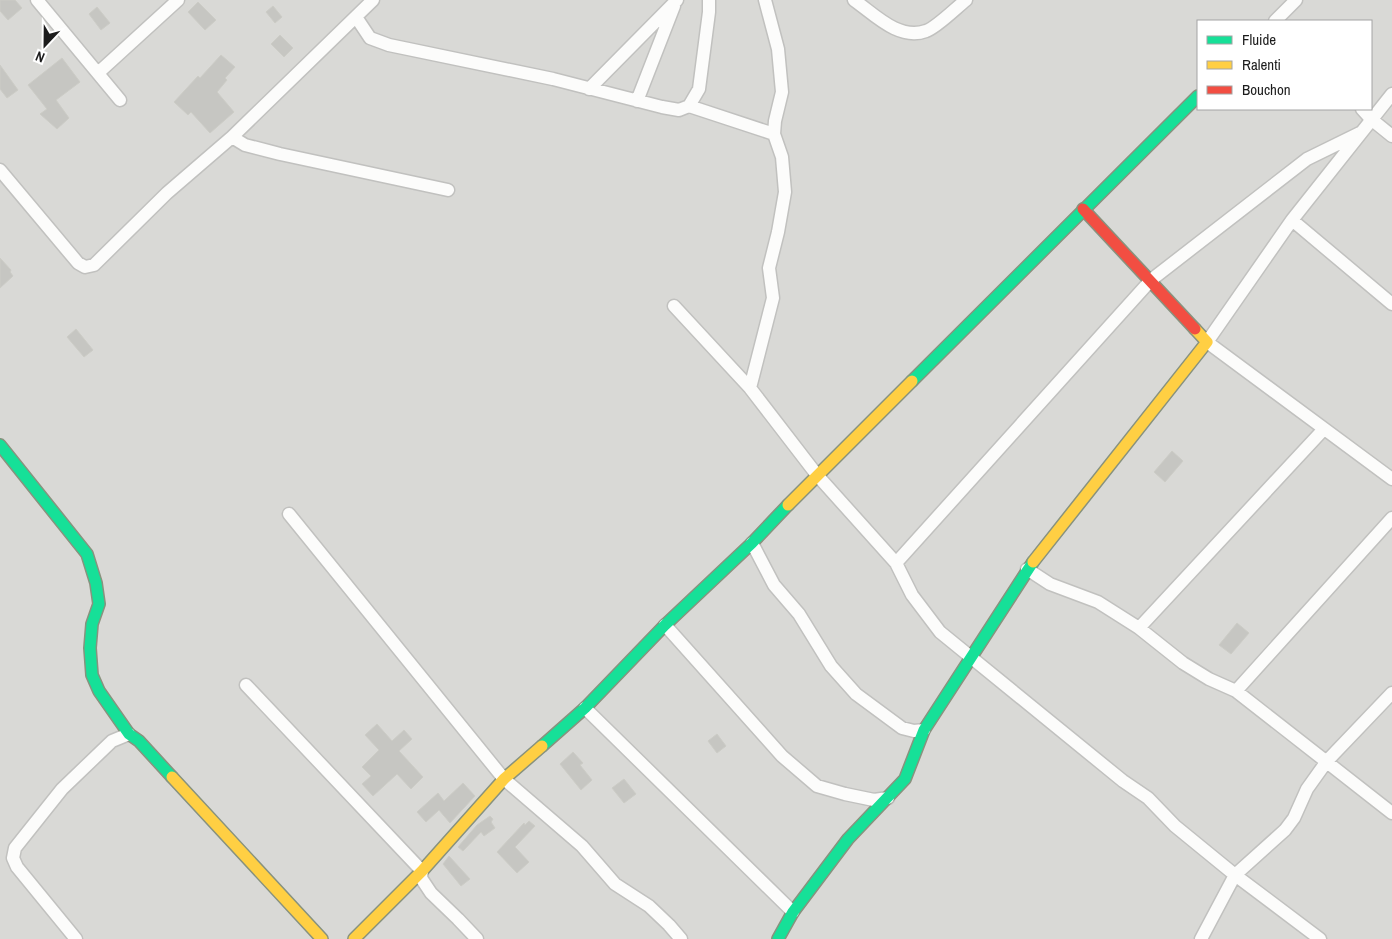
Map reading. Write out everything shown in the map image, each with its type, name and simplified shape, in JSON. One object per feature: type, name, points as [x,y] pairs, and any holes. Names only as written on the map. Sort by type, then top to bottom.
[{"type":"street","points":[[37,0],[120,100]]},
{"type":"street","points":[[98,73],[178,0]]},
{"type":"street","points":[[0,170],[78,263],[85,267],[94,265],[168,193],[232,137],[373,0]]},
{"type":"street","points":[[690,106],[699,89],[709,0]]},
{"type":"street","points":[[750,388],[773,298],[769,268],[785,192],[782,157],[774,134],[782,92],[778,50],[766,0]]},
{"type":"street","points":[[854,0],[898,31],[913,33],[926,31],[966,0]]},
{"type":"street","points":[[1280,19],[1296,0]]},
{"type":"street","points":[[589,89],[636,39],[676,1]]},
{"type":"street","points":[[637,101],[676,1]]},
{"type":"street","points":[[356,17],[370,38],[389,45],[553,79],[679,110],[690,106],[774,134]]},
{"type":"street","points":[[778,939],[793,912],[848,839],[905,780],[924,730],[1027,569],[1207,342],[1292,220],[1392,94]]},
{"type":"street","points":[[354,939],[422,871],[504,778],[584,708],[665,625],[752,543],[817,475],[1197,97]]},
{"type":"street","points":[[1363,110],[1392,136]]},
{"type":"street","points":[[896,563],[1151,280],[1307,159],[1360,133]]},
{"type":"street","points":[[232,137],[245,145],[280,154],[448,190]]},
{"type":"street","points":[[1083,209],[1207,342],[1323,430],[1392,479]]},
{"type":"street","points":[[1292,220],[1392,304]]},
{"type":"street","points":[[674,306],[750,388],[817,475],[896,563],[912,595],[940,632],[1123,781],[1148,798],[1175,826],[1235,875],[1320,939]]},
{"type":"street","points":[[1139,628],[1323,430]]},
{"type":"street","points":[[0,445],[88,554],[96,583],[99,604],[92,624],[90,648],[92,675],[99,691],[129,734],[139,741],[322,939]]},
{"type":"street","points":[[288,514],[504,778],[582,846],[614,884],[649,906],[681,939]]},
{"type":"street","points":[[1236,691],[1392,518]]},
{"type":"street","points":[[752,543],[774,585],[799,614],[831,666],[856,694],[902,728],[914,731],[924,730]]},
{"type":"street","points":[[1027,569],[1050,584],[1098,602],[1139,628],[1183,663],[1209,679],[1236,691],[1392,813]]},
{"type":"street","points":[[665,625],[782,756],[817,786],[874,800],[888,798]]},
{"type":"street","points":[[246,685],[422,871]]},
{"type":"street","points":[[1201,939],[1235,875],[1285,830],[1294,818],[1307,789],[1327,762],[1392,694]]},
{"type":"street","points":[[584,708],[793,912]]},
{"type":"street","points":[[76,939],[17,867],[13,858],[15,848],[62,789],[112,741],[129,734]]},
{"type":"street","points":[[422,871],[421,878],[431,894],[458,918],[477,939]]},
{"type":"shaded area","points":[[0,0],[1392,0],[1392,939],[0,939]]},
{"type":"building","points":[[0,0],[15,0],[22,8],[8,20],[0,11]]},
{"type":"building","points":[[198,2],[216,20],[205,30],[188,12]]},
{"type":"building","points":[[273,6],[282,17],[275,23],[266,12]]},
{"type":"building","points":[[97,7],[110,23],[101,30],[89,14]]},
{"type":"building","points":[[280,35],[293,48],[284,57],[271,44]]},
{"type":"building","points":[[221,55],[235,67],[225,78],[227,80],[217,92],[234,112],[210,133],[191,112],[188,115],[174,102]]},
{"type":"building","points":[[62,58],[80,82],[56,100],[69,118],[57,129],[40,114],[47,109],[28,85]]},
{"type":"building","points":[[0,65],[18,90],[7,98],[0,89]]},
{"type":"building","points":[[0,258],[11,270],[10,272],[13,276],[0,288]]},
{"type":"building","points":[[76,329],[93,350],[84,357],[67,337]]},
{"type":"building","points":[[1172,451],[1183,461],[1165,482],[1154,472]]},
{"type":"building","points":[[1237,623],[1249,633],[1231,654],[1219,645]]},
{"type":"building","points":[[377,724],[392,741],[404,730],[412,739],[399,751],[423,777],[411,789],[397,774],[373,796],[362,784],[371,776],[362,767],[379,750],[365,735]]},
{"type":"building","points":[[717,734],[726,746],[717,753],[708,741]]},
{"type":"building","points":[[573,752],[583,763],[580,765],[592,780],[581,790],[560,764]]},
{"type":"building","points":[[624,779],[636,794],[624,803],[612,788]]},
{"type":"building","points":[[463,783],[475,796],[450,823],[439,810],[426,822],[417,812],[438,793],[444,801]]},
{"type":"building","points":[[490,816],[493,819],[491,822],[495,828],[484,836],[481,832],[463,851],[458,847],[477,825]]},
{"type":"building","points":[[529,821],[535,826],[515,847],[529,862],[517,873],[497,852],[524,823],[525,825]]},
{"type":"building","points":[[449,856],[470,879],[461,886],[443,864]]},
{"type":"traffic: fast","points":[[912,381],[1197,97]]},
{"type":"traffic: fast","points":[[0,445],[87,554],[96,583],[99,604],[92,624],[90,648],[92,675],[99,691],[129,734],[139,741],[172,777]]},
{"type":"traffic: fast","points":[[542,746],[585,708],[665,625],[752,543],[788,505]]},
{"type":"traffic: fast","points":[[778,939],[793,912],[848,839],[905,779],[924,730],[1033,562]]},
{"type":"traffic: slow","points":[[1033,562],[1207,342],[1195,329]]},
{"type":"traffic: slow","points":[[788,505],[912,381]]},
{"type":"traffic: slow","points":[[354,939],[422,871],[504,779],[542,746]]},
{"type":"traffic: slow","points":[[172,777],[322,939]]},
{"type":"traffic: jam","points":[[1083,209],[1195,329]]}]
